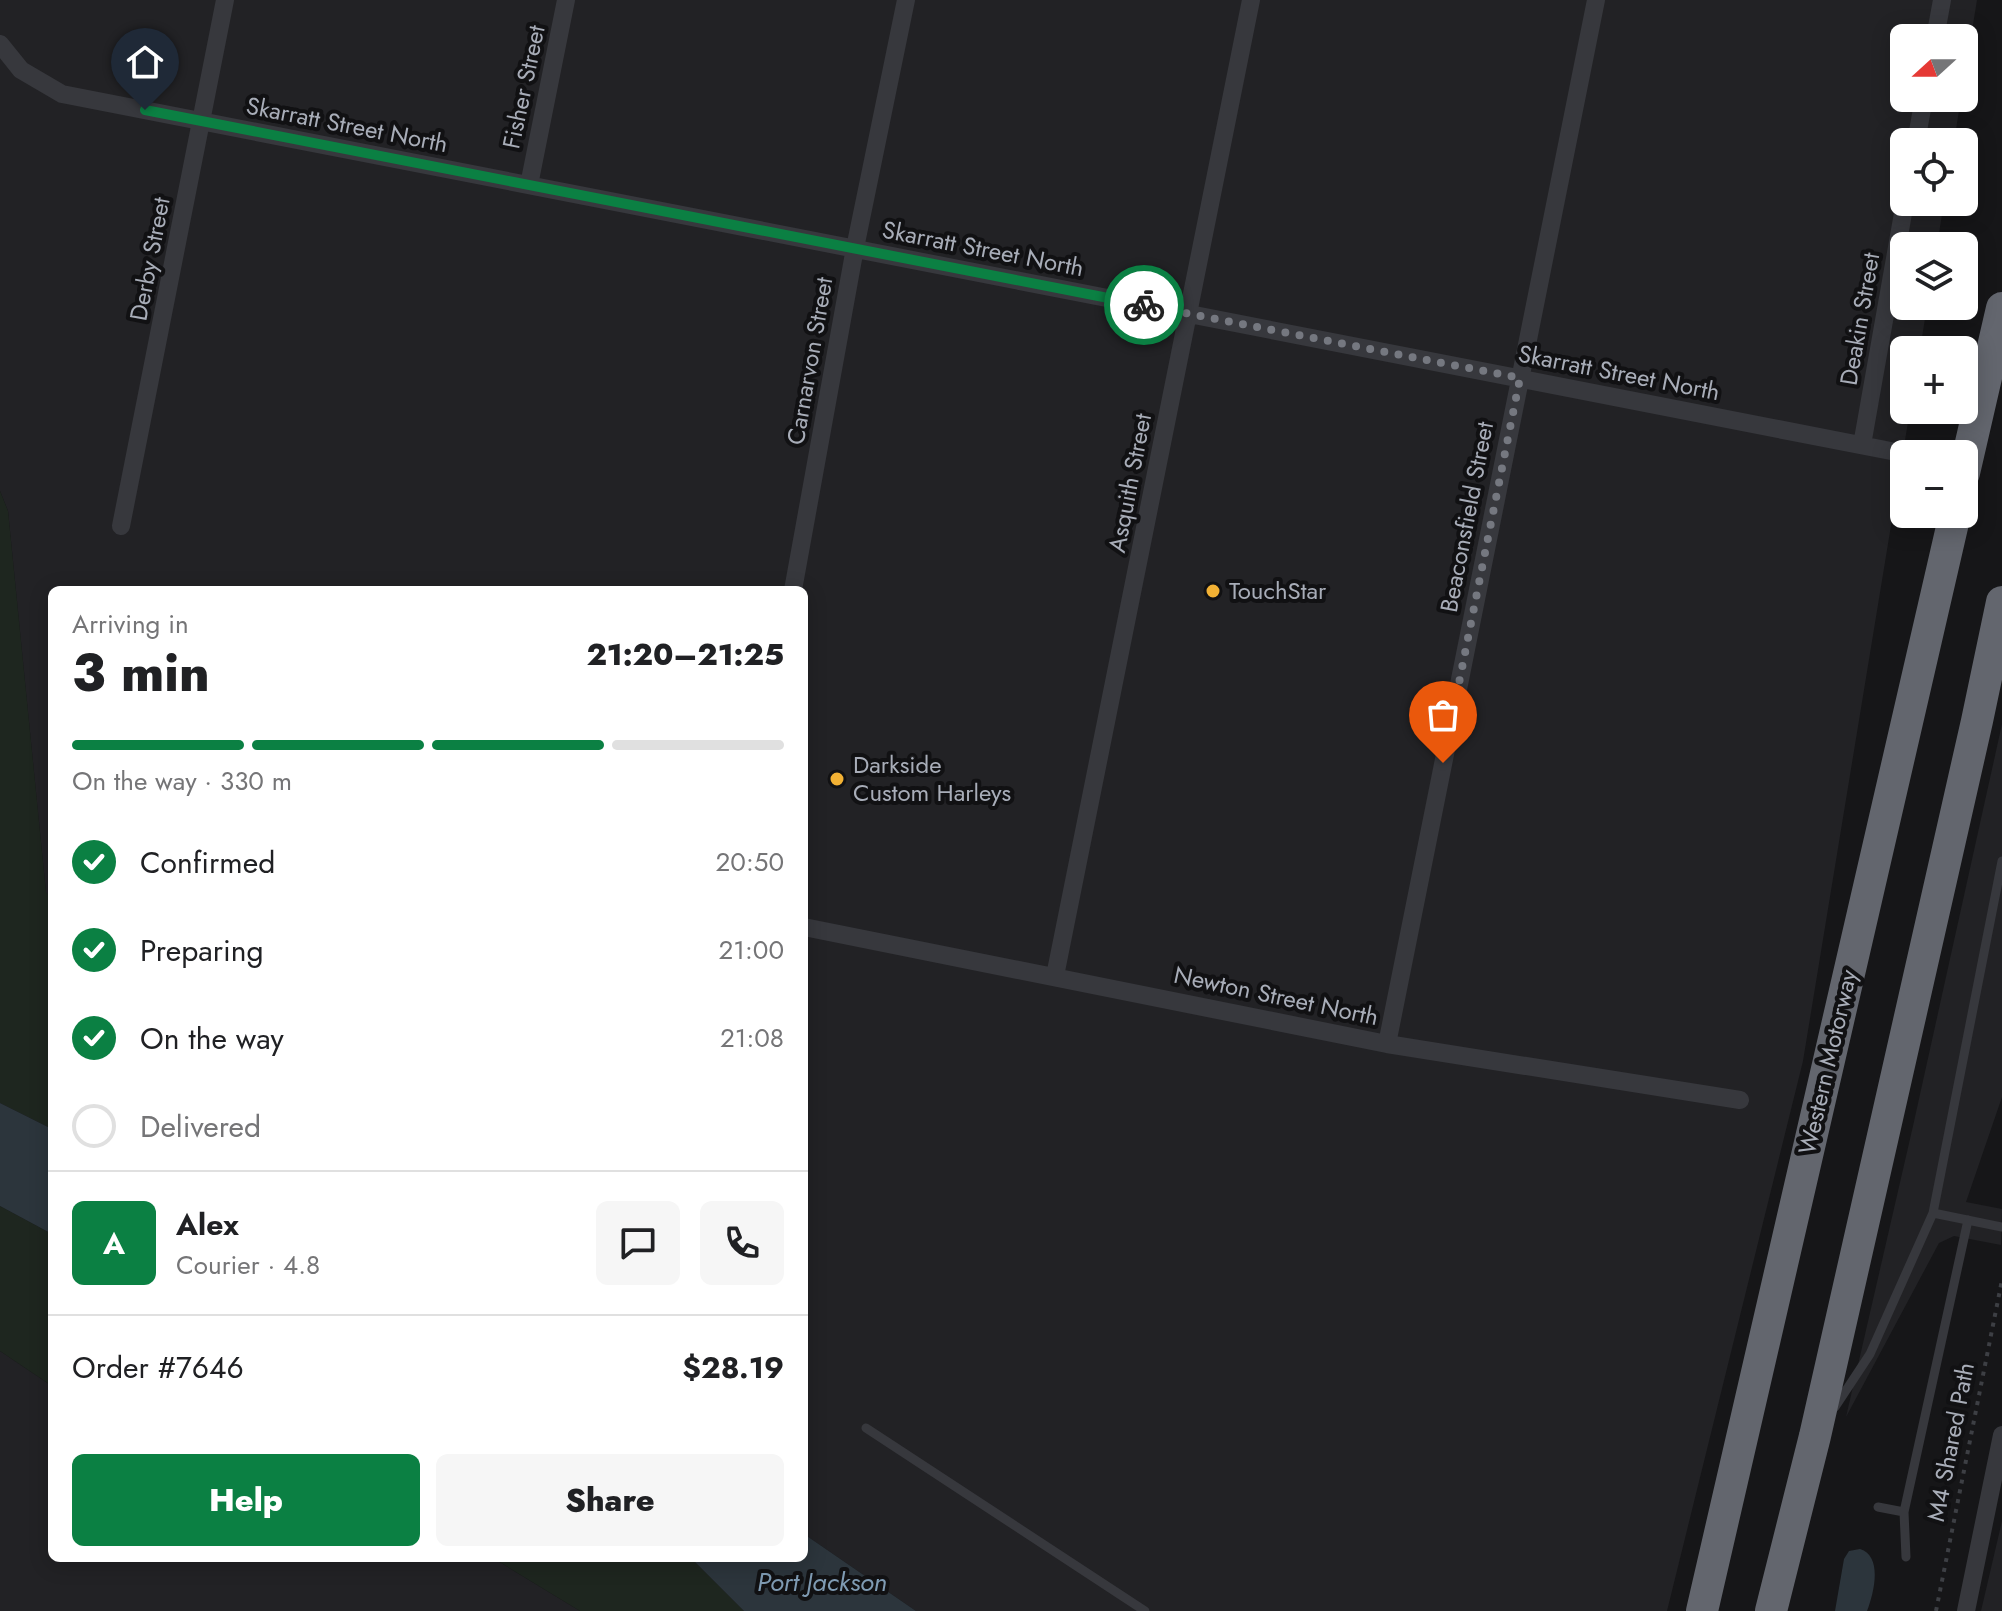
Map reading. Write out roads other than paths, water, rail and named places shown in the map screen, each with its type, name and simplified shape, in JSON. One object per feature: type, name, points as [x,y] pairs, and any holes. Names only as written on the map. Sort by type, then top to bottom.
[{"type":"highway","points":[[1972,440],[2002,308]]},
{"type":"highway","name":"Western Motorway","points":[[1702,1611],[1952,528]]},
{"type":"highway","points":[[1771,1611],[1815,1436],[2002,602]]},
{"type":"street","name":"Derby Street","points":[[121,526],[225,0]]},
{"type":"street","name":"Fisher Street","points":[[529,185],[566,0]]},
{"type":"street","name":"Carnarvon Street","points":[[794,586],[855,248],[906,0]]},
{"type":"street","name":"Asquith Street","points":[[1055,976],[1251,0]]},
{"type":"street","name":"Beaconsfield Street","points":[[1387,1044],[1596,0]]},
{"type":"street","points":[[1938,24],[1942,0]]},
{"type":"street","name":"Skarratt Street North","points":[[0,44],[21,70],[62,94],[1890,451]]},
{"type":"street","name":"Deakin Street","points":[[1862,445],[1903,216]]},
{"type":"street","name":"Newton Street North","points":[[808,928],[1387,1044],[1740,1100]]},
{"type":"street","points":[[1966,1611],[2002,1435]]},
{"type":"lane","points":[[1815,1436],[1870,1354],[1933,1213],[2002,861]]},
{"type":"lane","points":[[1933,1213],[2002,1227]]},
{"type":"lane","points":[[1906,1557],[1904,1512],[1968,1220]]},
{"type":"lane","points":[[866,1428],[1145,1611]]},
{"type":"lane","points":[[1878,1507],[1904,1512]]},
{"type":"water","points":[[0,1103],[48,1127],[48,1232],[0,1206]]},
{"type":"water","name":"Port Jackson","points":[[808,1537],[916,1611],[744,1611],[695,1562],[808,1562]]},
{"type":"water","points":[[1860,1549],[1872,1559],[1874,1567],[1874,1585],[1867,1611],[1835,1611],[1844,1559],[1849,1551]]},
{"type":"place","name":"TouchStar","points":[[1213,591]]},
{"type":"place","name":"Darkside Custom Harleys","points":[[837,779]]}]
